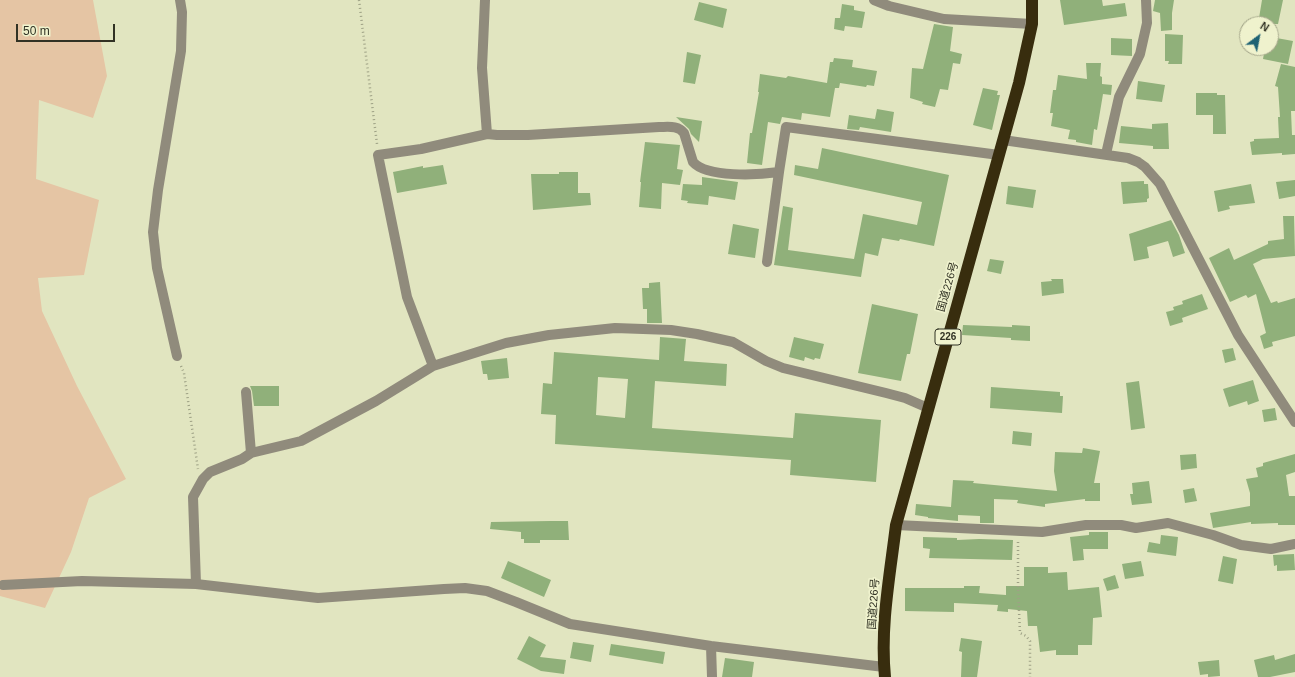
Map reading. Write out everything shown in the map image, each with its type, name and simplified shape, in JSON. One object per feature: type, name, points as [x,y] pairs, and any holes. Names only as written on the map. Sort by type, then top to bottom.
[{"type":"highway","name":"国道226号","points":[[885,672],[884,638],[888,586],[896,525],[1018,83],[1032,24],[1032,0]]},
{"type":"street","points":[[177,356],[157,268],[153,232],[158,190],[181,50],[182,12],[180,0]]},
{"type":"street","points":[[485,0],[482,68],[487,134]]},
{"type":"street","points":[[874,0],[889,6],[944,19],[1032,24]]},
{"type":"street","points":[[1106,154],[1119,97],[1140,54],[1147,23],[1146,0]]},
{"type":"street","points":[[433,366],[407,297],[378,155],[421,149],[487,134],[528,135],[640,127],[675,127],[679,128],[684,134],[693,162],[699,168],[723,173],[764,174],[779,172]]},
{"type":"street","points":[[767,262],[786,127],[999,155]]},
{"type":"street","points":[[1003,140],[1128,158],[1138,162],[1153,174],[1160,184],[1238,335],[1295,422]]},
{"type":"street","points":[[196,584],[193,497],[210,472],[242,459],[251,453],[300,441],[376,401],[433,366],[506,343],[549,335],[615,328],[671,330],[697,334],[729,340],[766,361],[783,368],[905,398],[928,408]]},
{"type":"street","points":[[246,392],[251,453]]},
{"type":"street","points":[[896,525],[1042,532],[1086,525],[1121,525],[1136,528],[1168,523],[1213,535],[1241,545],[1271,548],[1295,544]]},
{"type":"street","points":[[3,585],[82,581],[196,584],[281,595],[318,598],[465,588],[487,591],[570,624],[885,672]]},
{"type":"street","points":[[711,646],[712,677]]},
{"type":"path","points":[[359,0],[378,155]]},
{"type":"path","points":[[177,356],[184,372],[200,485]]},
{"type":"path","points":[[1018,532],[1020,633],[1026,636],[1030,641],[1030,677]]},
{"type":"shaded area","points":[[0,0],[93,0],[107,76],[93,118],[39,100],[36,179],[99,200],[84,275],[38,278],[42,311],[77,386],[126,479],[89,498],[71,552],[45,608],[0,596]]},
{"type":"building","points":[[1060,0],[1102,0],[1103,6],[1125,3],[1127,16],[1064,25]]},
{"type":"building","points":[[1155,0],[1174,0],[1172,30],[1161,31],[1160,13],[1153,11]]},
{"type":"building","points":[[1262,0],[1283,0],[1279,19],[1279,16],[1259,16]]},
{"type":"building","points":[[699,2],[727,9],[723,28],[694,20]]},
{"type":"building","points":[[842,4],[854,6],[854,10],[865,12],[862,28],[845,26],[844,31],[834,29],[835,18],[840,18]]},
{"type":"building","points":[[934,24],[953,27],[950,51],[962,54],[960,64],[953,63],[948,90],[940,89],[935,107],[922,104],[923,102],[910,98],[912,68],[923,69]]},
{"type":"building","points":[[1165,34],[1183,35],[1182,64],[1168,64],[1169,61],[1165,61]]},
{"type":"building","points":[[1111,38],[1132,39],[1132,56],[1111,55]]},
{"type":"building","points":[[1279,38],[1293,41],[1288,64],[1263,59],[1264,56],[1279,56]]},
{"type":"building","points":[[687,52],[701,55],[695,84],[683,82]]},
{"type":"building","points":[[834,58],[853,60],[852,67],[877,71],[874,86],[867,85],[866,87],[840,83],[839,88],[835,88],[830,117],[802,113],[801,120],[782,117],[780,124],[768,122],[762,165],[747,163],[750,133],[752,133],[759,92],[760,74],[786,78],[788,76],[827,83],[830,62],[833,62]]},
{"type":"building","points":[[1086,63],[1101,63],[1100,76],[1102,77],[1102,84],[1112,85],[1111,95],[1103,94],[1097,130],[1094,129],[1092,145],[1068,139],[1070,130],[1051,126],[1053,113],[1050,113],[1053,90],[1056,90],[1058,75],[1087,79]]},
{"type":"building","points":[[1281,64],[1295,67],[1295,111],[1291,111],[1292,135],[1295,135],[1295,154],[1282,155],[1282,153],[1252,155],[1250,142],[1254,141],[1254,139],[1279,138],[1278,117],[1280,117],[1278,87],[1275,86]]},
{"type":"building","points":[[1138,81],[1165,85],[1162,102],[1136,99]]},
{"type":"building","points":[[983,88],[998,91],[997,95],[1000,95],[992,130],[973,125]]},
{"type":"building","points":[[1196,93],[1217,93],[1217,95],[1225,95],[1226,134],[1213,134],[1213,115],[1196,115]]},
{"type":"building","points":[[877,109],[894,112],[891,132],[860,127],[859,130],[847,129],[849,115],[875,119]]},
{"type":"building","points":[[676,117],[702,121],[699,142],[691,134],[689,129]]},
{"type":"building","points":[[1168,123],[1169,149],[1153,149],[1153,146],[1119,143],[1121,126],[1152,129],[1152,124]]},
{"type":"building","points":[[645,142],[680,145],[677,169],[683,170],[680,185],[662,183],[661,209],[639,207],[640,182]]},
{"type":"building","points":[[822,148],[949,175],[934,246],[900,239],[899,241],[882,238],[878,256],[865,253],[861,277],[774,265],[783,206],[793,208],[788,250],[854,259],[863,214],[917,225],[922,202],[794,175],[795,165],[818,169]]},
{"type":"building","points":[[443,165],[447,184],[397,193],[393,172],[423,166],[423,168]]},
{"type":"building","points":[[559,172],[578,172],[578,193],[590,193],[591,205],[533,210],[531,174],[559,174]]},
{"type":"building","points":[[702,177],[738,182],[735,200],[709,196],[708,205],[687,203],[688,201],[681,200],[683,184],[702,185]]},
{"type":"building","points":[[1295,180],[1295,196],[1279,199],[1276,182]]},
{"type":"building","points":[[1144,181],[1144,184],[1148,184],[1149,198],[1147,199],[1147,202],[1123,204],[1121,182]]},
{"type":"building","points":[[1251,184],[1255,203],[1229,206],[1230,209],[1218,212],[1214,191]]},
{"type":"building","points":[[1008,186],[1036,190],[1033,208],[1006,204]]},
{"type":"building","points":[[1283,216],[1294,216],[1295,256],[1263,259],[1253,264],[1271,303],[1277,301],[1278,303],[1295,298],[1295,336],[1272,342],[1273,346],[1264,349],[1260,336],[1266,333],[1256,294],[1248,298],[1246,295],[1230,302],[1209,258],[1229,248],[1234,260],[1268,244],[1268,241],[1284,239]]},
{"type":"building","points":[[1171,220],[1179,235],[1185,253],[1173,257],[1168,241],[1147,247],[1149,258],[1134,261],[1129,234]]},
{"type":"building","points":[[733,224],[759,229],[755,258],[728,254]]},
{"type":"building","points":[[990,259],[1004,261],[1001,274],[987,271]]},
{"type":"building","points":[[1051,279],[1063,279],[1064,293],[1042,296],[1041,282],[1052,281]]},
{"type":"building","points":[[660,282],[662,323],[647,323],[647,309],[643,309],[642,288],[649,288],[649,283]]},
{"type":"building","points":[[1202,294],[1208,309],[1182,318],[1183,322],[1170,326],[1166,312],[1174,310],[1173,307],[1183,304],[1182,301]]},
{"type":"building","points":[[872,304],[918,314],[910,354],[907,354],[901,381],[858,373]]},
{"type":"building","points":[[963,325],[1012,327],[1012,325],[1030,326],[1030,341],[1011,340],[1011,338],[962,335]]},
{"type":"building","points":[[660,337],[686,339],[684,361],[727,364],[726,386],[655,381],[652,428],[793,438],[795,413],[881,420],[876,482],[790,475],[791,460],[555,444],[556,415],[541,414],[543,383],[552,384],[554,352],[659,360]],"holes":[[[598,377],[628,379],[625,418],[596,415]]]},
{"type":"building","points":[[794,337],[824,344],[820,359],[815,358],[814,360],[805,357],[804,361],[789,357]]},
{"type":"building","points":[[1233,348],[1236,360],[1225,363],[1222,350]]},
{"type":"building","points":[[507,358],[509,378],[488,380],[487,374],[483,374],[481,361]]},
{"type":"building","points":[[1253,380],[1259,401],[1248,405],[1247,401],[1229,407],[1223,389]]},
{"type":"building","points":[[1139,381],[1145,428],[1131,430],[1126,383]]},
{"type":"building","points":[[250,386],[279,386],[279,406],[254,406]]},
{"type":"building","points":[[991,387],[1060,392],[1060,396],[1063,396],[1062,413],[990,408]]},
{"type":"building","points":[[1275,408],[1277,420],[1264,422],[1262,410]]},
{"type":"building","points":[[1013,431],[1032,433],[1031,446],[1012,444]]},
{"type":"building","points":[[1083,448],[1100,451],[1094,483],[1100,483],[1100,501],[1085,501],[1085,499],[1045,504],[1045,507],[1017,503],[1018,500],[994,499],[994,523],[980,523],[980,516],[958,515],[958,521],[915,515],[916,504],[951,507],[953,480],[974,481],[973,483],[1057,491],[1054,471],[1055,452],[1082,453]]},
{"type":"building","points":[[1196,454],[1197,468],[1181,470],[1180,455]]},
{"type":"building","points":[[1295,454],[1295,472],[1286,475],[1289,496],[1295,496],[1295,525],[1278,525],[1278,523],[1251,524],[1251,522],[1213,528],[1210,513],[1250,506],[1250,493],[1246,479],[1258,477],[1256,468],[1263,466],[1263,463]]},
{"type":"building","points":[[1149,481],[1152,503],[1132,505],[1130,494],[1133,494],[1132,483]]},
{"type":"building","points":[[1194,488],[1197,501],[1185,503],[1183,490]]},
{"type":"building","points":[[568,521],[569,540],[540,540],[540,543],[524,543],[524,539],[521,539],[521,532],[490,529],[491,522]]},
{"type":"building","points":[[1089,532],[1108,532],[1108,549],[1083,549],[1084,560],[1073,561],[1070,537],[1089,535]]},
{"type":"building","points":[[1161,535],[1178,537],[1176,556],[1147,552],[1149,542],[1160,544]]},
{"type":"building","points":[[923,537],[957,538],[957,540],[1013,540],[1012,560],[929,558],[930,549],[923,548]]},
{"type":"building","points":[[1294,554],[1295,570],[1277,571],[1277,565],[1274,566],[1273,555]]},
{"type":"building","points":[[1223,556],[1237,559],[1233,584],[1218,581]]},
{"type":"building","points":[[508,561],[551,580],[544,597],[501,578]]},
{"type":"building","points":[[1141,561],[1144,576],[1125,579],[1122,564]]},
{"type":"building","points":[[1024,567],[1048,567],[1048,573],[1067,572],[1068,590],[1099,587],[1102,617],[1093,618],[1092,645],[1078,645],[1078,655],[1056,655],[1056,650],[1040,652],[1037,626],[1028,626],[1027,611],[1008,609],[1008,612],[997,611],[998,605],[954,603],[954,612],[905,611],[905,588],[964,588],[964,586],[980,586],[979,593],[1006,595],[1006,586],[1024,586]]},
{"type":"building","points":[[1115,575],[1119,588],[1107,591],[1103,579]]},
{"type":"building","points":[[529,636],[546,645],[540,657],[566,660],[564,674],[541,671],[517,659]]},
{"type":"building","points":[[961,638],[982,641],[977,677],[961,677],[962,652],[959,651]]},
{"type":"building","points":[[573,642],[594,645],[591,662],[570,658]]},
{"type":"building","points":[[611,644],[665,652],[663,664],[609,655]]},
{"type":"building","points":[[1295,654],[1295,672],[1270,677],[1258,677],[1254,660],[1274,655],[1275,660]]},
{"type":"building","points":[[725,658],[754,662],[752,677],[722,677]]},
{"type":"building","points":[[1219,660],[1220,676],[1208,677],[1208,674],[1200,675],[1198,662]]}]
